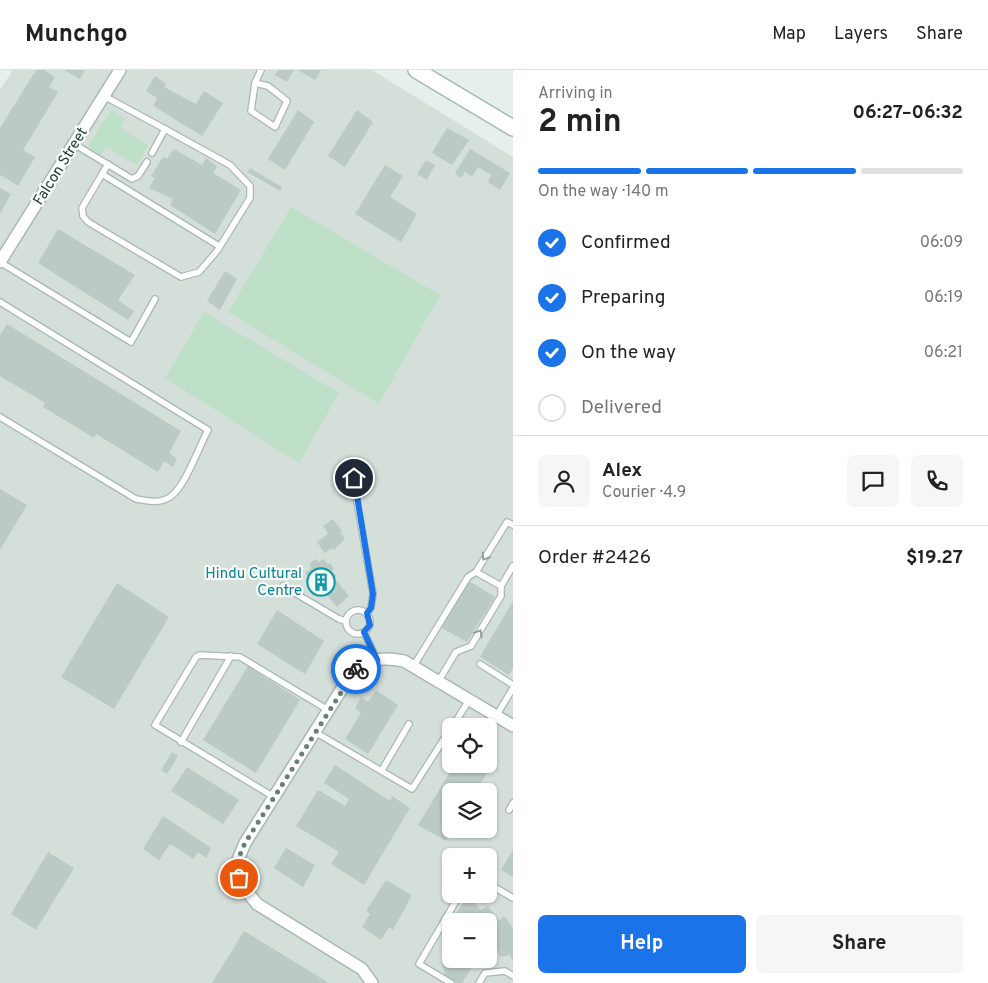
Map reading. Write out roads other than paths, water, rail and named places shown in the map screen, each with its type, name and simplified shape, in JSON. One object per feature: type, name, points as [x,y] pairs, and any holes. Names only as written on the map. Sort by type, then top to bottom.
[{"type":"main road","points":[[416,70],[513,128]]},
{"type":"street","name":"Falcon Street","points":[[0,262],[120,70]]},
{"type":"street","points":[[372,983],[362,969],[256,904],[244,888],[234,869],[245,843],[328,710],[358,667],[386,658],[395,660],[413,667],[513,726]]},
{"type":"lane","points":[[255,83],[268,86],[287,101],[275,127],[251,111],[255,83],[261,70]]},
{"type":"lane","points":[[104,96],[230,165],[250,186],[250,198],[219,246],[199,272],[181,277],[88,222],[83,216],[82,208],[108,164]]},
{"type":"lane","points":[[152,153],[165,129]]},
{"type":"lane","points":[[74,144],[132,179],[138,176],[147,162]]},
{"type":"lane","points":[[102,174],[219,246]]},
{"type":"lane","points":[[0,262],[131,342],[156,298]]},
{"type":"lane","points":[[0,302],[208,430],[180,484],[171,497],[155,503],[136,499],[0,417]]},
{"type":"lane","points":[[354,478],[373,594],[371,608],[367,613]]},
{"type":"lane","points":[[413,667],[468,577],[476,572],[507,522],[513,525]]},
{"type":"lane","points":[[438,682],[456,652],[471,646],[501,596],[501,586],[513,566]]},
{"type":"lane","points":[[476,572],[501,586]]},
{"type":"lane","points":[[283,586],[339,619],[346,621]]},
{"type":"lane","points":[[346,621],[350,614],[356,610],[367,613]]},
{"type":"lane","points":[[346,621],[350,631],[358,634],[364,632],[370,625],[367,613]]},
{"type":"lane","points":[[364,632],[377,660]]},
{"type":"lane","points":[[274,797],[155,725],[196,657],[200,655],[231,656],[248,661],[328,710]]},
{"type":"lane","points":[[181,742],[231,656]]},
{"type":"lane","points":[[480,664],[513,687],[496,716]]},
{"type":"lane","points":[[458,718],[469,700]]},
{"type":"lane","points":[[382,770],[409,724]]},
{"type":"lane","points":[[315,732],[412,789],[442,742]]},
{"type":"lane","points":[[509,810],[513,803]]},
{"type":"lane","points":[[497,889],[513,898]]},
{"type":"lane","points":[[451,983],[419,964],[455,903]]},
{"type":"lane","points":[[479,983],[485,973],[505,971],[513,976]]},
{"type":"place","name":"Hindu Cultural Centre","points":[[321,582]]}]
